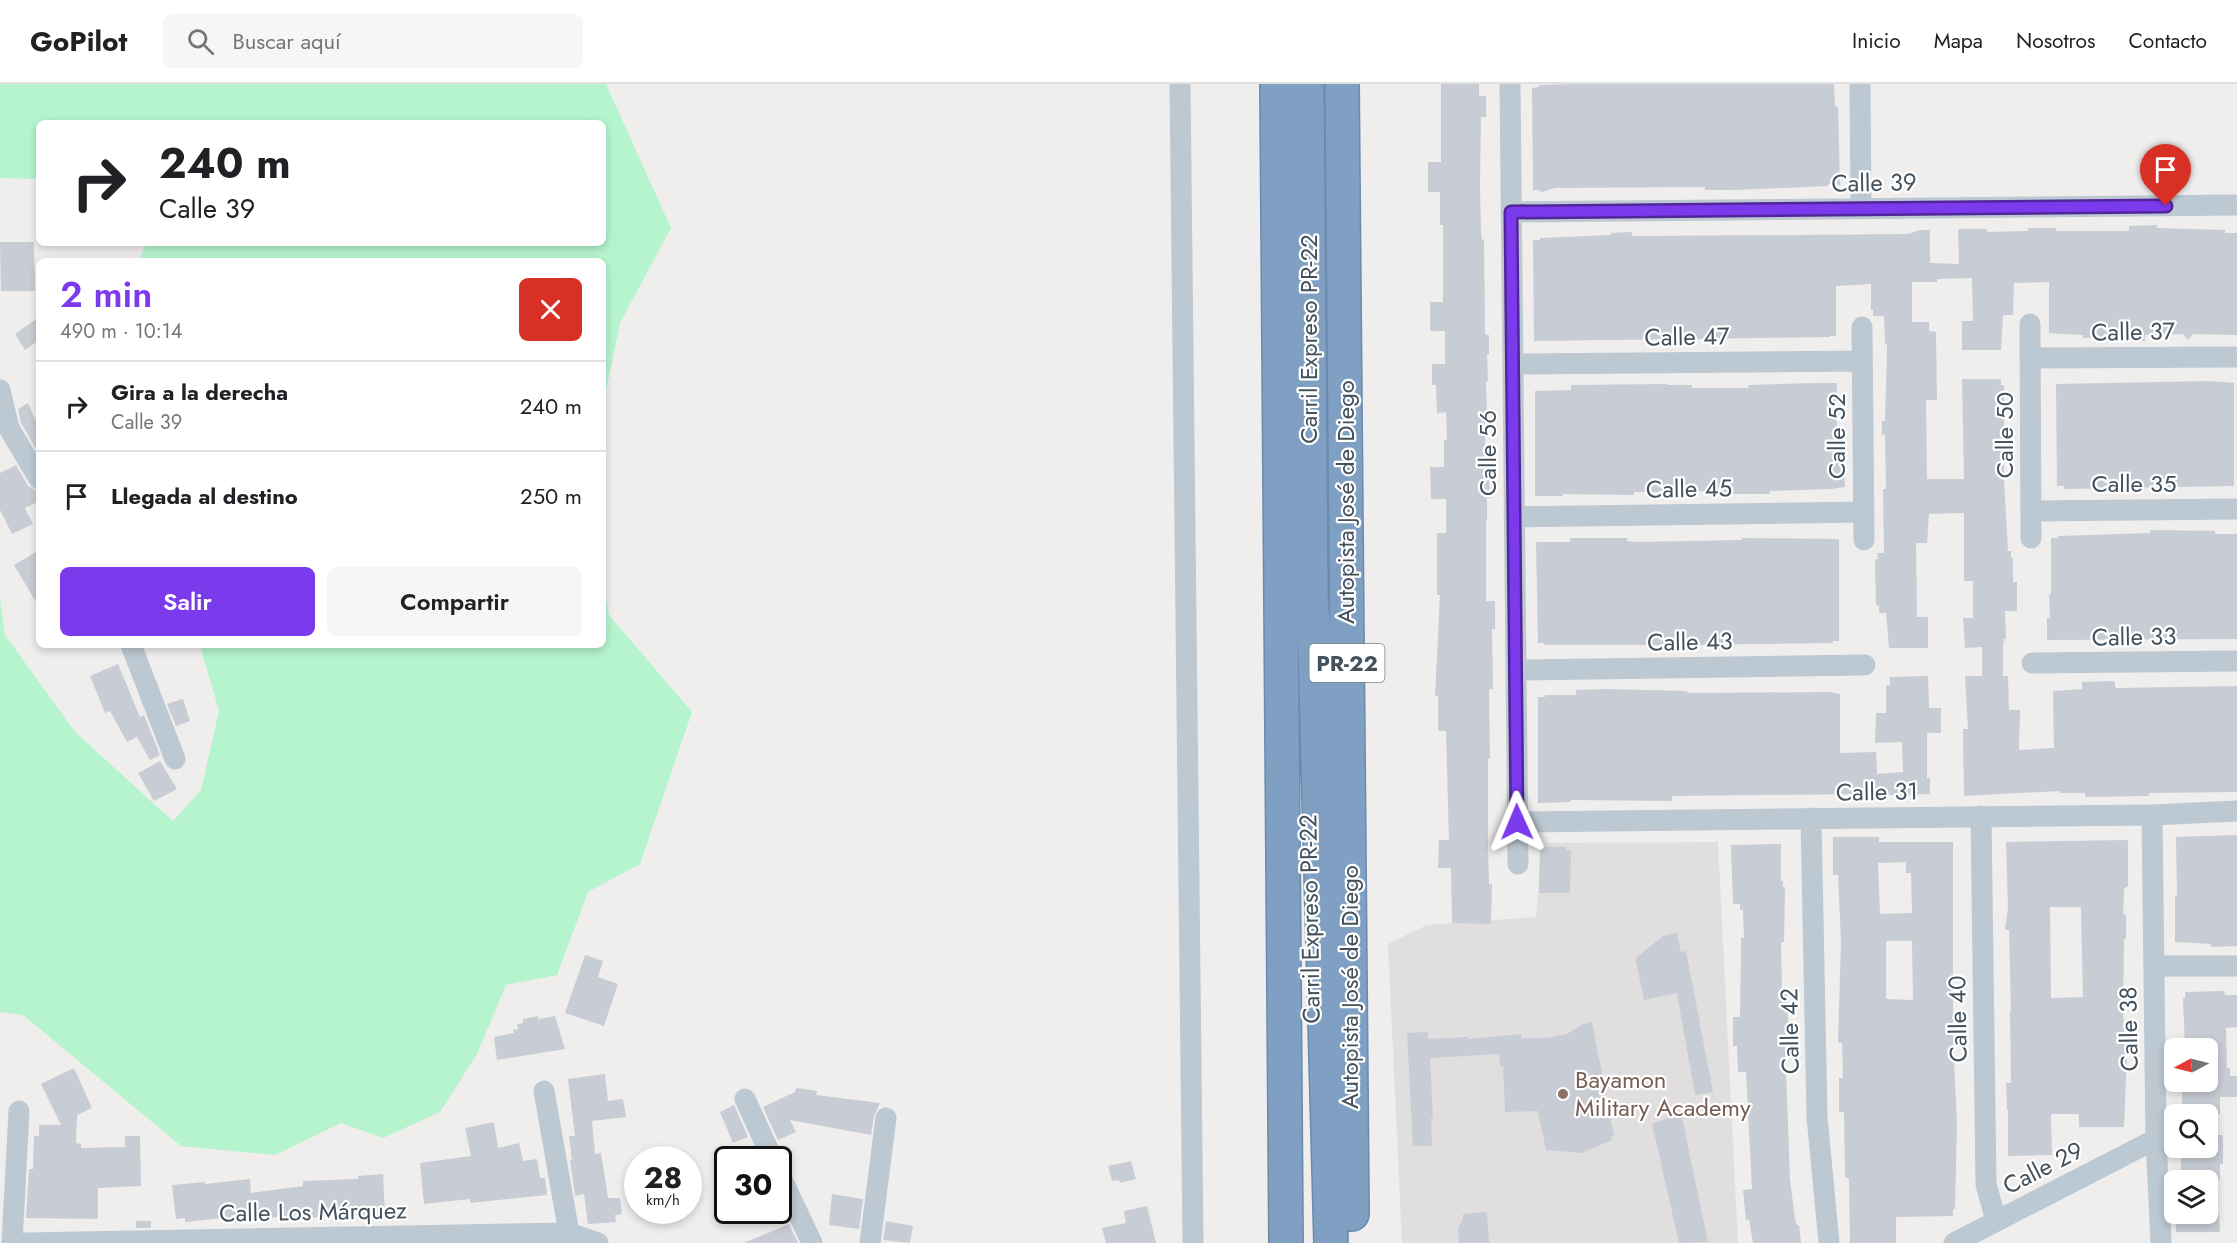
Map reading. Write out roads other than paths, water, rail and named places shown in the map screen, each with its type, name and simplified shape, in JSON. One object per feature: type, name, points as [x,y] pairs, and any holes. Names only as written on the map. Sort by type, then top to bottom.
[{"type":"highway","name":"PR-22","points":[[1277,84],[1286,1243]]},
{"type":"highway","name":"Carril Expreso PR-22","points":[[1307,84],[1311,595],[1316,646],[1330,1243]]},
{"type":"highway","name":"Autopista José de Diego","points":[[1342,84],[1352,1243]]},
{"type":"highway","name":"Carril Expreso PR-22","points":[[1311,595],[1305,648],[1312,954],[1314,1243]]},
{"type":"street","points":[[1180,84],[1193,1243]]},
{"type":"street","name":"Calle 56","points":[[1510,84],[1518,864]]},
{"type":"street","points":[[1860,84],[1861,208]]},
{"type":"street","name":"Calle 39","points":[[1511,212],[2237,205]]},
{"type":"street","name":"Calle 50","points":[[2030,324],[2031,538]]},
{"type":"street","name":"Calle 52","points":[[1862,327],[1864,540]]},
{"type":"street","name":"Calle 37","points":[[2030,358],[2237,357]]},
{"type":"street","name":"Calle 47","points":[[1513,364],[1862,361]]},
{"type":"street","points":[[0,390],[9,428],[36,474]]},
{"type":"street","name":"Calle 35","points":[[2031,511],[2237,509]]},
{"type":"street","name":"Calle 45","points":[[1514,517],[1864,512]]},
{"type":"street","points":[[132,648],[176,759]]},
{"type":"street","name":"Calle 33","points":[[2032,663],[2237,661]]},
{"type":"street","name":"Calle 43","points":[[1516,670],[1865,665]]},
{"type":"street","name":"Calle 31","points":[[1517,822],[2237,811]]},
{"type":"street","name":"Calle 38","points":[[2152,814],[2156,1139],[2161,1242]]},
{"type":"street","name":"Calle 40","points":[[1981,816],[1986,1184],[1996,1221]]},
{"type":"street","name":"Calle 42","points":[[1811,818],[1817,1117],[1829,1243]]},
{"type":"street","points":[[2154,966],[2237,966]]},
{"type":"street","points":[[544,1091],[569,1233]]},
{"type":"street","points":[[745,1099],[767,1146]]},
{"type":"street","points":[[12,1243],[19,1111]]},
{"type":"street","points":[[870,1243],[886,1118]]},
{"type":"street","name":"Calle 29","points":[[1954,1243],[2156,1139]]},
{"type":"street","points":[[792,1201],[812,1243]]},
{"type":"street","name":"Calle Los Márquez","points":[[26,1243],[569,1233],[598,1243]]},
{"type":"place","name":"Bayamon Military Academy","points":[[1563,1094]]}]
